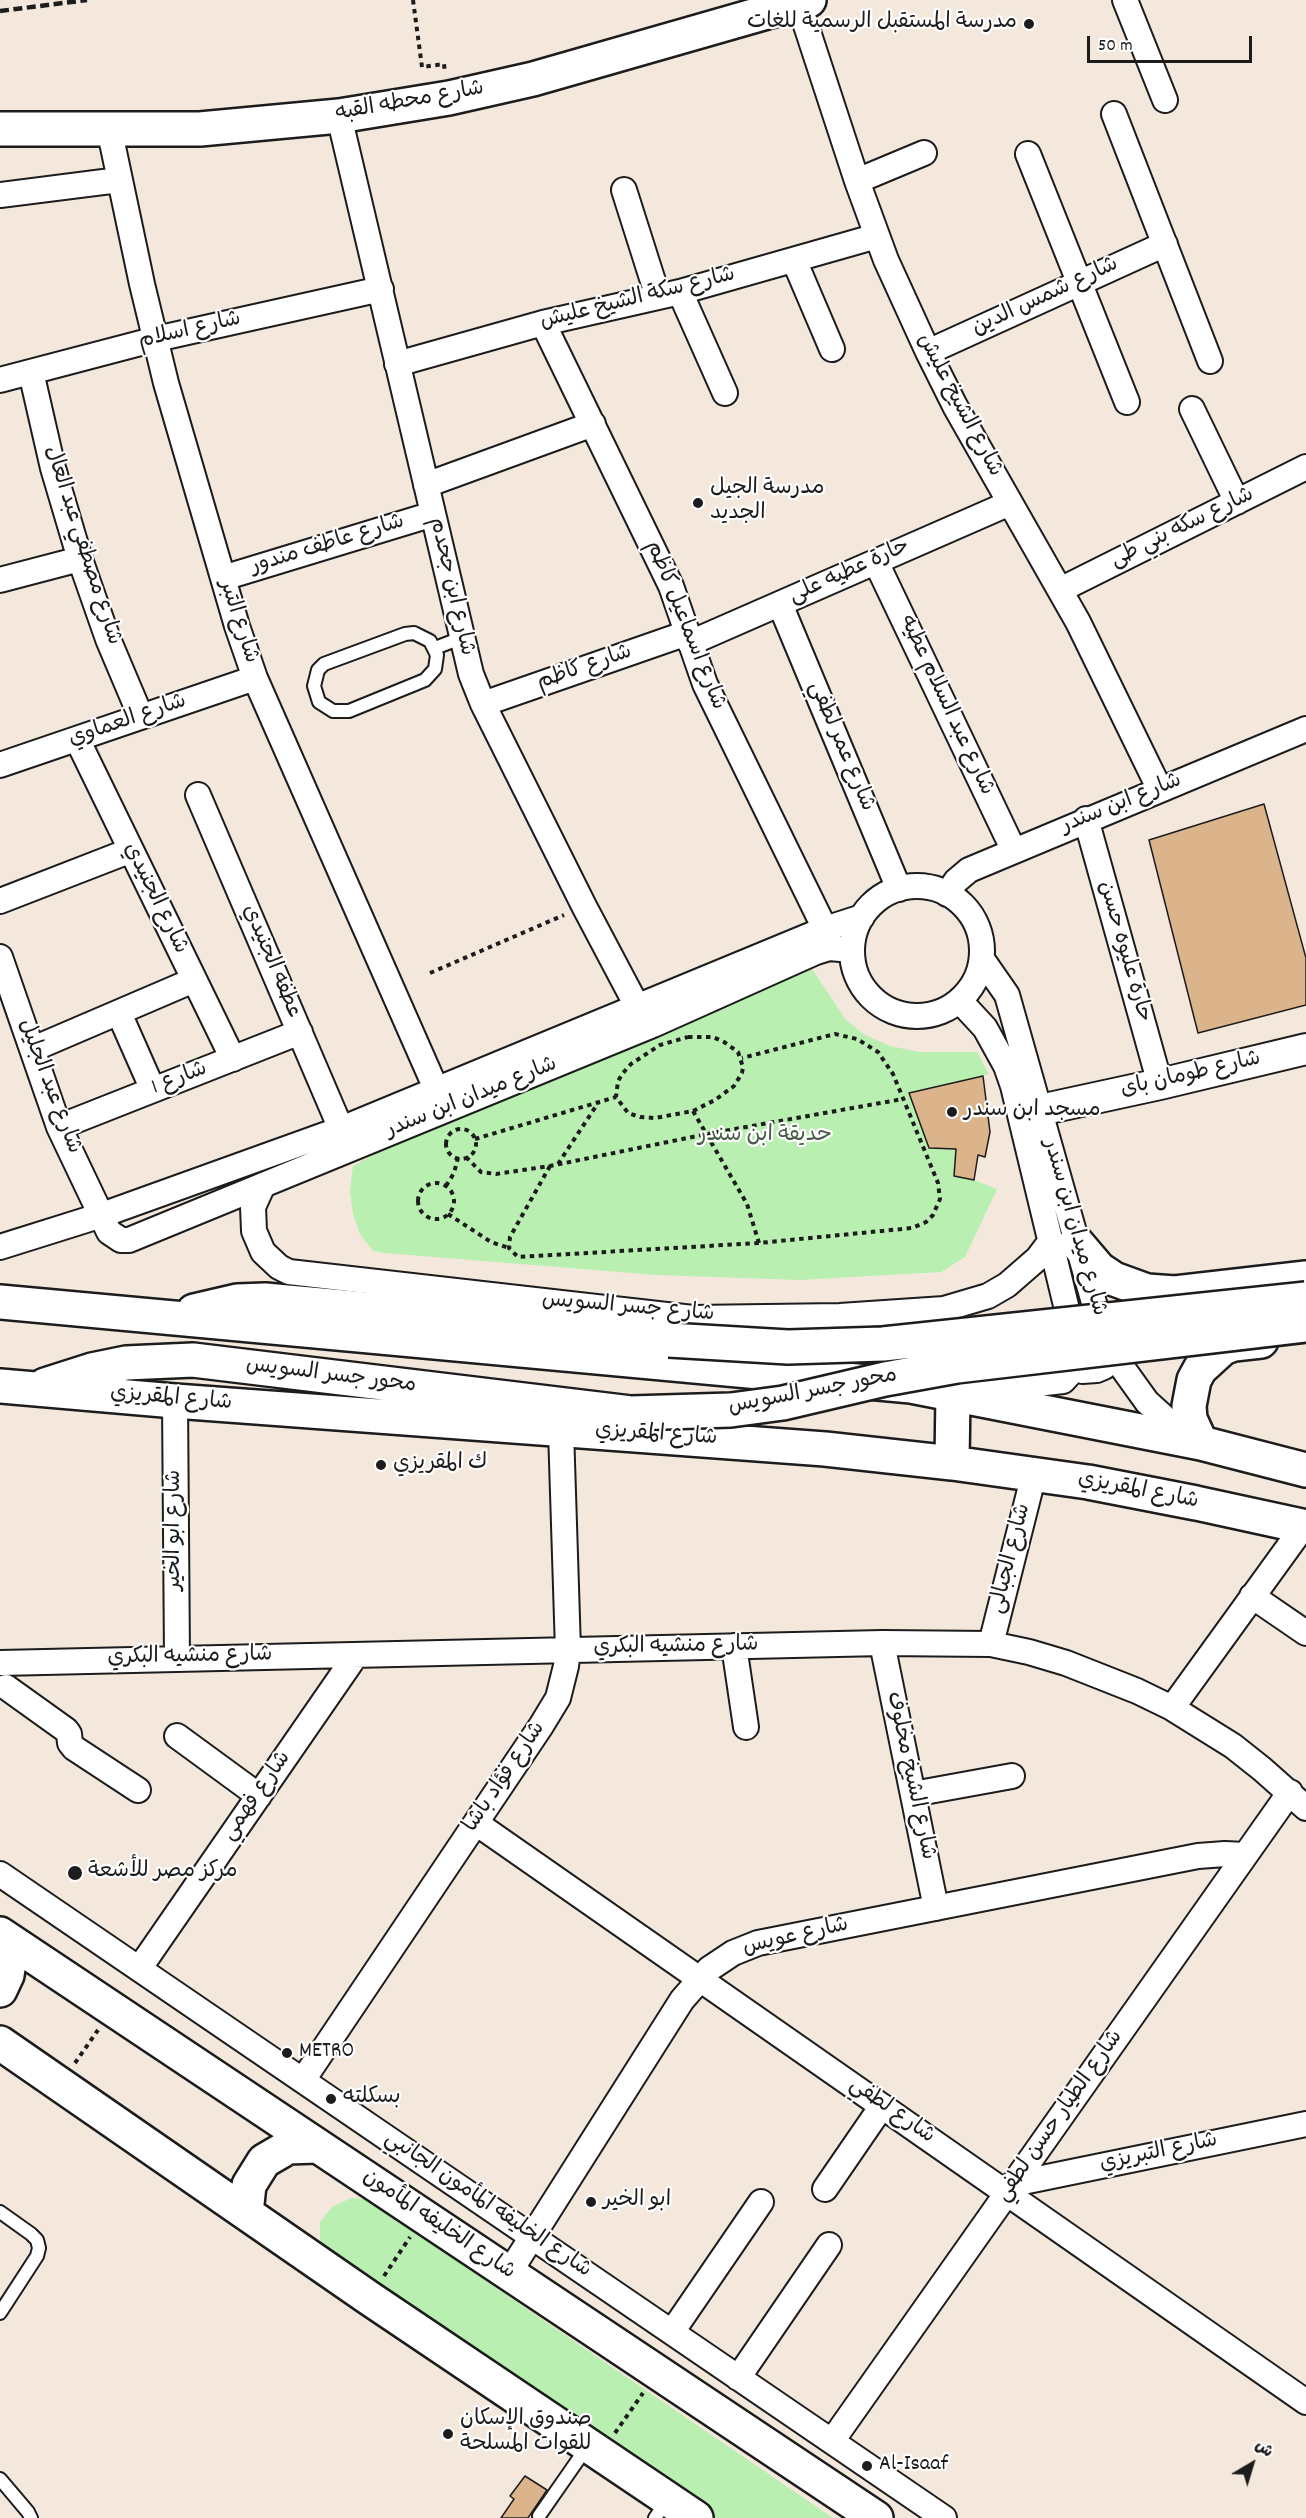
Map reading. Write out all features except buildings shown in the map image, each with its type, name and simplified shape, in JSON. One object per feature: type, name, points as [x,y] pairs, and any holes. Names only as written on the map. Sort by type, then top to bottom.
[{"type":"main road","name":"شارع محطه القبه","points":[[0,129],[200,129],[339,116],[448,98],[533,79],[804,2]]},
{"type":"main road","points":[[1063,1242],[1099,1269],[1130,1286],[1161,1293],[1306,1278]]},
{"type":"main road","points":[[1189,1291],[1181,1302],[1177,1314],[1178,1328],[1185,1340],[1196,1348],[1209,1351],[1234,1344],[1306,1336]]},
{"type":"main road","name":"محور جسر السويس","points":[[172,1318],[210,1306],[237,1301],[265,1300],[669,1340],[788,1347],[883,1344],[1306,1299]]},
{"type":"main road","points":[[0,1302],[824,1377],[953,1393],[1196,1442],[1306,1470]]},
{"type":"main road","name":"محور جسر السويس","points":[[35,1389],[92,1370],[126,1363],[193,1360],[631,1413],[731,1410],[783,1403],[885,1379],[957,1366],[1306,1325]]},
{"type":"main road","points":[[1196,1442],[1190,1419],[1190,1393],[1200,1369],[1223,1348]]},
{"type":"main road","name":"شارع المقريزي","points":[[0,1386],[561,1430],[764,1443],[952,1463],[1142,1492],[1305,1527]]},
{"type":"main road","points":[[952,1463],[953,1393]]},
{"type":"main road","points":[[0,1990],[7,1975],[9,1962],[2,1935]]},
{"type":"main road","name":"شارع الخليفه المأمون","points":[[2,1935],[876,2518]]},
{"type":"main road","points":[[0,2043],[594,2450],[662,2509],[696,2518]]},
{"type":"main road","points":[[246,2213],[249,2185],[255,2172],[264,2161],[288,2147],[316,2146]]},
{"type":"street","points":[[1125,0],[1165,100]]},
{"type":"street","name":"شارع الشيخ عليش","points":[[804,2],[857,182],[877,236],[928,352],[955,406],[1078,622],[1160,790]]},
{"type":"street","points":[[1114,114],[1210,361]]},
{"type":"street","name":"شارع ابن جحدم","points":[[339,116],[471,674],[483,704],[584,906],[643,1017]]},
{"type":"street","name":"شارع التبر","points":[[109,128],[166,383],[255,678],[437,1091]]},
{"type":"street","points":[[857,182],[924,153]]},
{"type":"street","points":[[1028,154],[1127,402]]},
{"type":"street","points":[[0,195],[119,180]]},
{"type":"street","points":[[624,190],[669,295],[724,393]]},
{"type":"street","name":"شارع سكة الشيخ عليش","points":[[398,364],[543,323],[669,295],[877,236]]},
{"type":"street","name":"شارع شمس الدين","points":[[928,352],[1165,244]]},
{"type":"street","points":[[794,260],[832,349]]},
{"type":"street","name":"شارع اسلام","points":[[0,380],[156,339],[381,289]]},
{"type":"street","name":"شارع اسماعيل كاظم","points":[[543,323],[671,586],[705,684],[825,929]]},
{"type":"street","name":"شارع مصطفي عبد العال","points":[[31,372],[53,468],[80,559],[108,639],[141,717]]},
{"type":"street","points":[[1192,409],[1237,502]]},
{"type":"street","points":[[426,485],[593,424]]},
{"type":"street","name":"شارع سكه بني طى","points":[[1060,590],[1306,467]]},
{"type":"street","name":"حارة عطيه على","points":[[689,638],[780,604],[1010,503]]},
{"type":"street","name":"شارع عاطف مندور","points":[[223,578],[433,514]]},
{"type":"street","points":[[0,580],[80,559]]},
{"type":"street","name":"شارع عبد السلام عطيه","points":[[876,562],[1014,851]]},
{"type":"street","name":"شارع عمر لطفي","points":[[780,604],[899,889]]},
{"type":"street","name":"شارع كاظم","points":[[483,704],[689,638]]},
{"type":"street","name":"شارع العماوي","points":[[0,765],[255,678]]},
{"type":"street","name":"شارع ابن سندر","points":[[947,894],[956,881],[969,870],[1086,819],[1306,729]]},
{"type":"street","name":"شارع الجنيدي","points":[[77,739],[129,851],[233,1059]]},
{"type":"street","name":"عطفه الجنيدي","points":[[198,795],[341,1129]]},
{"type":"street","name":"حارة عليوه حسن","points":[[1086,819],[1160,1084]]},
{"type":"street","points":[[0,901],[129,851]]},
{"type":"street","points":[[915,886],[932,888],[947,894],[971,914],[982,943],[982,959],[975,982],[960,1001],[946,1010],[930,1015],[914,1016],[890,1010],[870,995],[860,982],[854,966],[852,950],[857,927],[872,905],[884,895],[899,889],[915,886]]},
{"type":"street","name":"شارع ميدان ابن سندر","points":[[102,1215],[109,1232],[122,1240],[129,1240],[263,1185],[643,1017],[825,929],[862,918]]},
{"type":"street","name":"شارع ميدان ابن سندر","points":[[0,1247],[102,1215],[341,1129],[437,1091],[816,952],[829,948],[852,950]]},
{"type":"street","name":"شارع عبد الجليل","points":[[0,957],[59,1127],[102,1215]]},
{"type":"street","name":"شارع ميدان ابن سندر","points":[[982,959],[1007,995],[1040,1110],[1063,1242],[1077,1351],[1075,1368]]},
{"type":"street","points":[[33,1049],[194,980]]},
{"type":"street","name":"شارع ميدان ابن سندر","points":[[960,1001],[985,1028],[1006,1066],[1063,1242],[1114,1356],[1147,1402],[1196,1442]]},
{"type":"street","points":[[119,1013],[153,1090]]},
{"type":"street","name":"شارع 1","points":[[59,1127],[300,1032]]},
{"type":"street","name":"شارع طومان باى","points":[[1040,1110],[1306,1049]]},
{"type":"street","name":"شارع جسر السويس","points":[[263,1185],[254,1207],[254,1231],[263,1252],[270,1260],[289,1272],[693,1318],[840,1316],[944,1309],[988,1296],[1007,1285],[1038,1258],[1063,1242]]},
{"type":"street","points":[[953,1393],[1055,1383],[1070,1375],[1075,1368],[1082,1371],[1098,1370],[1114,1356]]},
{"type":"street","name":"شارع ابو الخير","points":[[175,1401],[177,1659]]},
{"type":"street","name":"شارع فؤاد باشا","points":[[303,2080],[550,1712],[563,1682],[568,1650],[561,1430]]},
{"type":"street","name":"شارع الجبالى","points":[[991,1644],[1034,1474]]},
{"type":"street","points":[[1172,1708],[1252,1596],[1305,1527]]},
{"type":"street","points":[[1252,1596],[1306,1633]]},
{"type":"street","name":"شارع منشيه البكري","points":[[0,1663],[882,1643],[991,1644],[1066,1663],[1137,1691],[1172,1708],[1233,1746],[1298,1800]]},
{"type":"street","name":"شارع الشيخ مخلوف","points":[[882,1643],[936,1908]]},
{"type":"street","points":[[734,1646],[747,1727]]},
{"type":"street","name":"شارع فهمي","points":[[139,1969],[356,1655]]},
{"type":"street","points":[[24,1662],[3,1692],[66,1730],[74,1748],[138,1790]]},
{"type":"street","points":[[177,1736],[259,1796]]},
{"type":"street","points":[[913,1794],[1012,1776]]},
{"type":"street","name":"شارع الطيار حسن لطفي","points":[[832,2442],[1245,1855],[1298,1800]]},
{"type":"street","name":"شارع لطفي","points":[[476,1823],[882,2106],[1010,2189],[1306,2402]]},
{"type":"street","name":"شارع عويس","points":[[508,2273],[682,2000],[699,1978],[733,1953],[758,1943],[1197,1856],[1245,1855]]},
{"type":"street","name":"شارع الخليفه المأمون الجانبي","points":[[0,1874],[944,2518]]},
{"type":"street","points":[[825,2189],[882,2106]]},
{"type":"street","name":"شارع التبريزي","points":[[1010,2189],[1306,2124]]},
{"type":"street","points":[[672,2332],[761,2202]]},
{"type":"street","points":[[738,2378],[829,2245]]},
{"type":"lane","points":[[405,634],[423,636],[435,648],[437,655],[435,669],[425,680],[350,711],[333,711],[319,702],[315,694],[314,686],[318,670],[332,660],[405,634]]},
{"type":"lane","points":[[435,648],[461,638]]},
{"type":"lane","points":[[0,2212],[31,2234],[37,2240],[39,2248],[37,2256],[0,2313]]},
{"type":"lane","points":[[539,2516],[594,2450]]},
{"type":"lane","points":[[0,2479],[31,2518]]},
{"type":"path","points":[[413,0],[422,67],[444,64],[448,98]]},
{"type":"path","points":[[430,973],[584,906]]},
{"type":"path","points":[[448,1214],[491,1242],[509,1248],[518,1257],[524,1258],[759,1243],[912,1228],[926,1222],[933,1215],[940,1199],[938,1183],[893,1074],[878,1052],[847,1036],[825,1035],[742,1058]]},
{"type":"path","points":[[713,1037],[732,1047],[742,1058],[742,1073],[734,1086],[715,1100],[693,1111],[669,1116],[640,1117],[623,1108],[616,1096],[618,1080],[631,1064],[660,1045],[677,1040],[713,1037]]},
{"type":"path","points":[[475,1139],[616,1096]]},
{"type":"path","points":[[466,1158],[474,1150],[475,1139],[467,1130],[456,1130],[447,1138],[447,1149],[458,1158],[466,1158],[481,1172],[491,1174],[550,1166],[707,1134],[903,1099]]},
{"type":"path","points":[[558,1164],[598,1102]]},
{"type":"path","points":[[693,1111],[747,1204],[759,1243]]},
{"type":"path","points":[[446,1186],[454,1173],[458,1158]]},
{"type":"path","points":[[509,1248],[510,1237],[550,1166]]},
{"type":"path","points":[[435,1183],[446,1186],[454,1199],[452,1209],[448,1214],[437,1219],[427,1216],[420,1210],[418,1199],[423,1188],[435,1183]]},
{"type":"path","points":[[61,2085],[112,2010]]},
{"type":"path","points":[[369,2298],[424,2217]]},
{"type":"path","points":[[594,2450],[658,2372]]},
{"type":"green space","name":"حديقة ابن سندر","points":[[808,963],[846,1020],[865,1035],[890,1046],[920,1052],[977,1052],[989,1074],[909,1093],[929,1148],[956,1149],[954,1176],[974,1180],[997,1189],[965,1257],[941,1272],[800,1280],[656,1275],[385,1253],[373,1251],[360,1234],[353,1214],[350,1192],[353,1166],[418,1130]]},
{"type":"green space","points":[[351,2198],[366,2199],[833,2518],[705,2518],[334,2265],[320,2242],[320,2222],[332,2207]]},
{"type":"railway","points":[[0,11],[87,0]]},
{"type":"place","name":"مدرسة المستقبل الرسمية للغات","points":[[1029,24]]},
{"type":"place","name":"مدرسة الجيل الجديد","points":[[698,503]]},
{"type":"place","name":"مسجد ابن سندر","points":[[952,1112]]},
{"type":"place","name":"ك المقريزي","points":[[381,1465]]},
{"type":"place","name":"مركز مصر للأشعة","points":[[75,1873]]},
{"type":"place","name":"METRO","points":[[287,2053]]},
{"type":"place","name":"بسكلته","points":[[331,2099]]},
{"type":"place","name":"ابو الخير","points":[[591,2202]]},
{"type":"place","name":"صندوق الإسكان للقوات المسلحة","points":[[448,2434]]},
{"type":"place","name":"Al-Isaaf","points":[[867,2466]]}]
